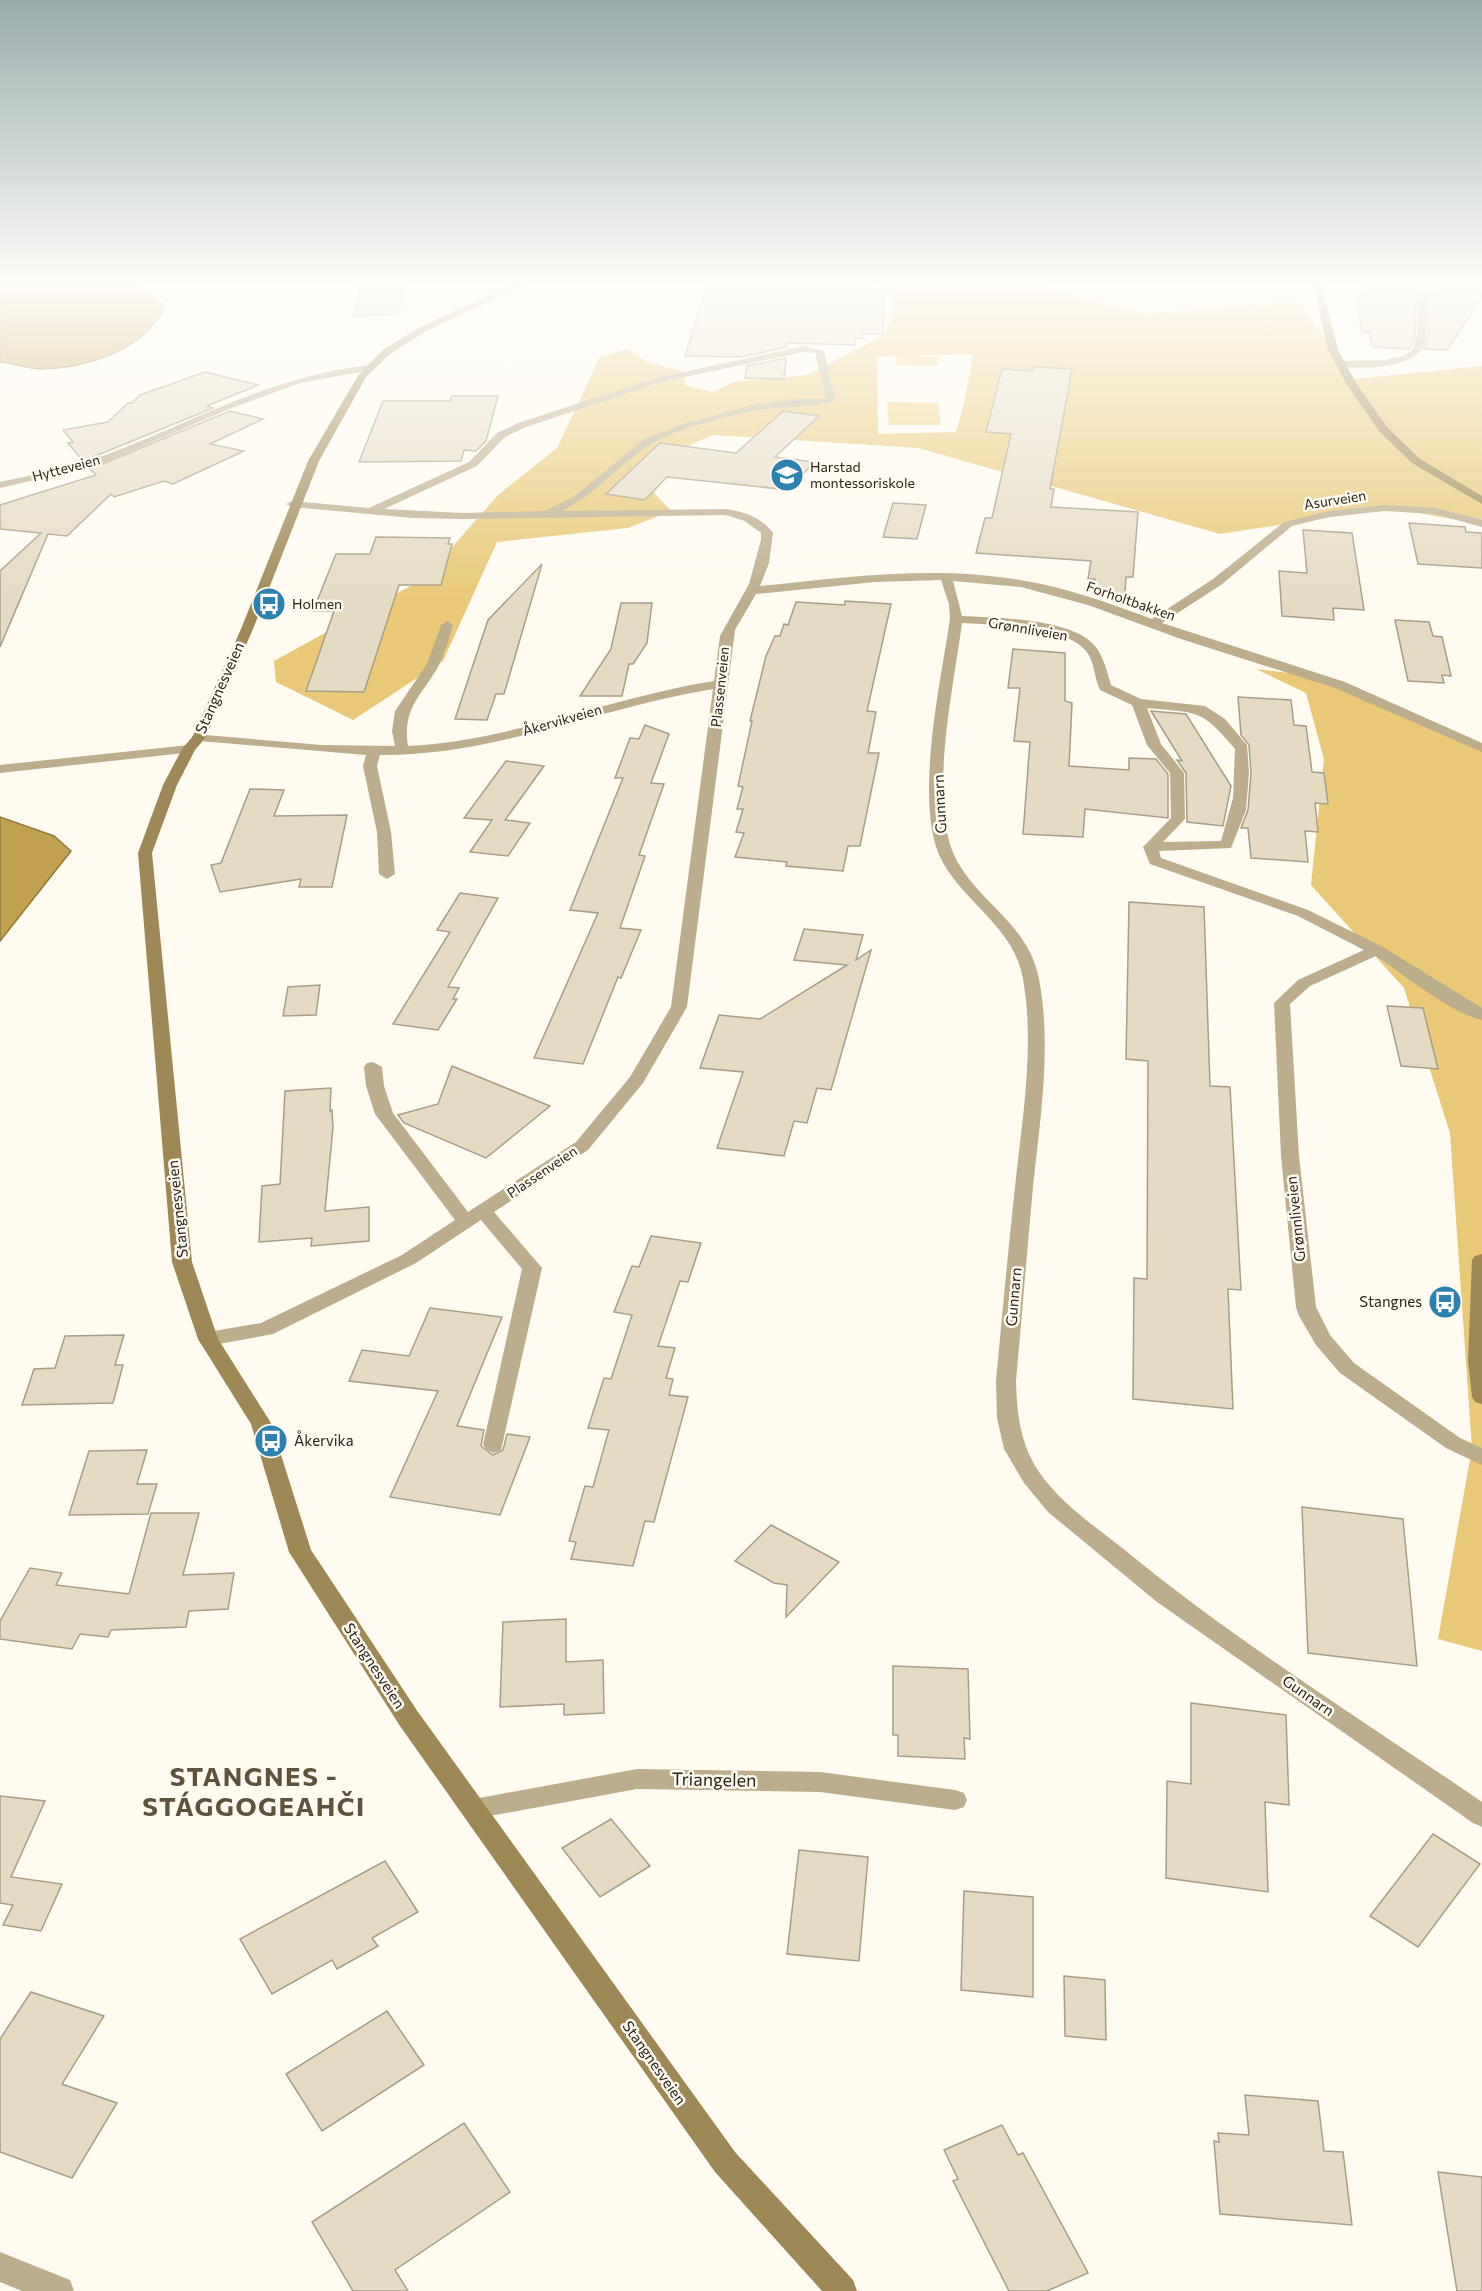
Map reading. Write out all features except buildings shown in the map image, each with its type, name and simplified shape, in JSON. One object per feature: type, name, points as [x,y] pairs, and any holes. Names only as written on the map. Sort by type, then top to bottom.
[{"type":"main road","name":"Stangnesveien","points":[[354,391],[328,429],[292,504],[246,630],[194,743],[170,786],[145,854],[182,1262],[208,1339],[261,1423],[300,1552],[409,1719],[724,2162],[842,2291]]},
{"type":"main road","points":[[1357,391],[1383,429],[1402,449],[1432,472],[1482,501]]},
{"type":"main road","points":[[1482,1260],[1478,1361],[1482,1397]]},
{"type":"street","name":"Hytteveien","points":[[0,485],[91,464],[270,391]]},
{"type":"street","points":[[371,511],[473,464],[501,435],[522,425],[626,391]]},
{"type":"street","points":[[546,514],[576,500],[650,440],[691,425],[752,408],[796,402],[825,402],[831,398],[829,391]]},
{"type":"street","name":"Plassenveien","points":[[208,1339],[266,1329],[409,1259],[582,1146],[637,1079],[679,1007],[726,636],[733,619],[752,591],[767,549],[767,532],[751,518],[726,512],[640,516],[546,514],[463,516],[292,504]]},
{"type":"street","name":"Asurveien","points":[[1153,624],[1217,582],[1288,524],[1329,514],[1385,508],[1436,511],[1482,524]]},
{"type":"street","name":"Forholtbakken","points":[[752,591],[899,578],[946,578],[1022,584],[1061,593],[1362,693],[1482,748]]},
{"type":"street","name":"Gunnarn","points":[[946,578],[955,604],[956,619],[937,776],[941,837],[947,856],[957,870],[1011,933],[1024,954],[1031,978],[1032,1115],[1005,1381],[1007,1418],[1015,1449],[1032,1478],[1056,1506],[1165,1596],[1482,1816]]},
{"type":"street","name":"Grønnliveien","points":[[956,619],[1048,630],[1077,639],[1088,646],[1097,659],[1105,687],[1138,703],[1200,708],[1220,722],[1242,748],[1242,797],[1234,830],[1226,845],[1150,847]]},
{"type":"street","points":[[402,750],[399,731],[402,711],[433,664],[447,625]]},
{"type":"street","name":"Åkervikveien","points":[[194,743],[374,752],[443,747],[511,734],[684,689],[721,684]]},
{"type":"street","points":[[1138,703],[1154,745],[1177,773],[1178,819],[1150,847],[1155,861],[1303,913],[1377,951],[1450,998],[1482,1015]]},
{"type":"street","points":[[0,769],[194,743]]},
{"type":"street","points":[[374,752],[370,766],[384,832],[387,874]]},
{"type":"street","name":"Grønnliveien","points":[[1377,951],[1304,983],[1282,1004],[1290,1155],[1306,1307],[1317,1331],[1336,1358],[1347,1368],[1453,1443],[1482,1457]]},
{"type":"street","points":[[373,1067],[375,1086],[384,1114],[466,1222]]},
{"type":"street","points":[[483,1211],[532,1268],[494,1445]]},
{"type":"street","name":"Triangelen","points":[[474,1809],[637,1779],[820,1782],[955,1800]]},
{"type":"street","points":[[0,2267],[59,2291]]},
{"type":"shaded area","points":[[584,391],[877,391],[878,434],[956,432],[966,391],[1482,391],[1482,524],[1389,508],[1220,534],[918,448],[713,435],[633,470],[671,511],[628,528],[497,542],[443,661],[353,720],[276,682],[274,661],[425,578],[498,495],[557,448]]},
{"type":"shaded area","points":[[887,402],[938,403],[941,425],[889,425]]},
{"type":"shaded area","points":[[1256,669],[1314,676],[1482,749],[1482,1651],[1438,1639],[1472,1448],[1450,1133],[1404,988],[1311,885],[1324,759],[1306,693]]},
{"type":"shaded area","points":[[0,817],[54,836],[71,851],[0,941]]},
{"type":"place","name":"Harstad montessoriskole","points":[[787,475]]},
{"type":"place","name":"Holmen","points":[[269,604]]},
{"type":"place","name":"Stangnes","points":[[1445,1302]]},
{"type":"place","name":"Åkervika","points":[[271,1441]]},
{"type":"district","name":"STANGNES - STÁGGOGEAHČI","points":[[254,1792]]}]
